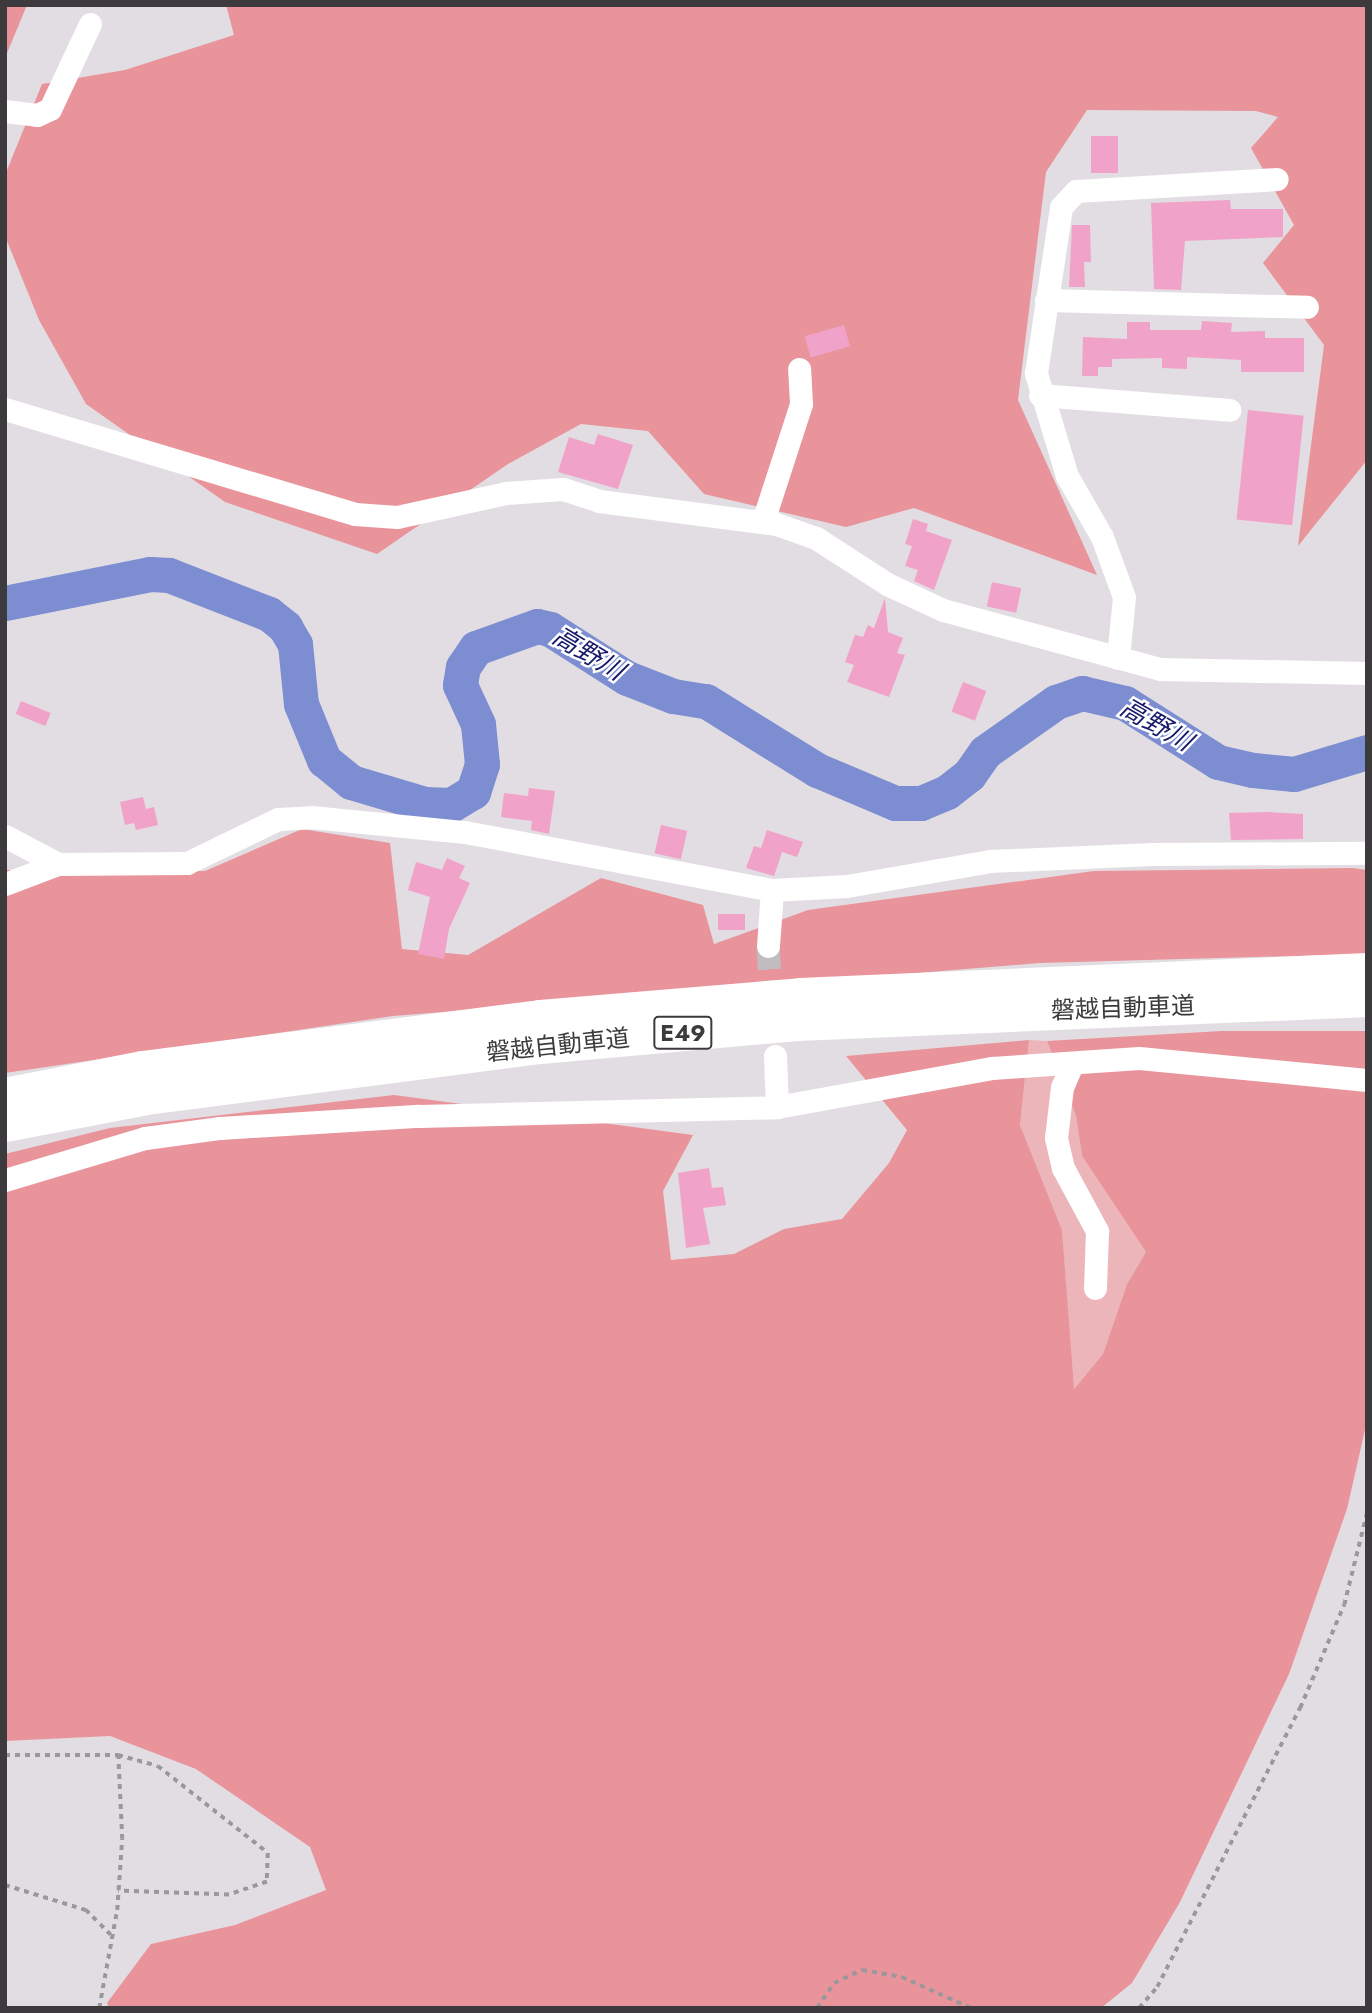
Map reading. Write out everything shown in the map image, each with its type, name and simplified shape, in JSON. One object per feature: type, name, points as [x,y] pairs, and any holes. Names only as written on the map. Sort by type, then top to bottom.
[{"type":"highway","name":"磐越自動車道","points":[[5,1095],[142,1068],[540,1017],[800,995],[1367,970]]},
{"type":"highway","name":"磐越自動車道","points":[[5,1124],[198,1090],[540,1046],[797,1023],[1367,999]]},
{"type":"street","points":[[5,111],[37,115],[50,109],[90,24]]},
{"type":"street","points":[[1118,658],[1124,597],[1102,537],[1067,476],[1040,395],[1036,373],[1061,207],[1076,191],[1277,179]]},
{"type":"street","points":[[1046,299],[1307,307]]},
{"type":"street","points":[[763,521],[801,404],[799,369]]},
{"type":"street","points":[[1040,395],[1229,410]]},
{"type":"street","points":[[5,409],[355,514],[397,517],[506,493],[563,489],[599,500],[763,521],[816,538],[887,584],[943,610],[1160,669],[1367,673]]},
{"type":"street","points":[[5,884],[58,864],[187,863],[278,819],[311,817],[465,832],[772,890],[847,886],[990,862],[1152,854],[1367,853]]},
{"type":"street","points":[[5,836],[58,864]]},
{"type":"street","points":[[768,946],[772,890]]},
{"type":"street","points":[[775,1056],[777,1107]]},
{"type":"street","points":[[5,1180],[145,1138],[220,1128],[419,1116],[777,1107],[992,1068],[1139,1058],[1367,1080]]},
{"type":"street","points":[[1072,1064],[1062,1087],[1056,1138],[1063,1168],[1097,1231],[1095,1288]]},
{"type":"path","points":[[1139,2008],[1157,1987],[1300,1708],[1344,1605],[1367,1512]]},
{"type":"path","points":[[5,1755],[118,1755],[158,1766],[268,1853],[267,1882],[229,1895],[118,1891]]},
{"type":"path","points":[[99,2008],[118,1891],[122,1839],[118,1755]]},
{"type":"path","points":[[5,1885],[86,1910],[111,1935]]},
{"type":"path","points":[[817,2008],[834,1983],[845,1974],[862,1970],[902,1977],[971,2008]]},
{"type":"shaded area","points":[[5,5],[27,5],[5,58]]},
{"type":"shaded area","points":[[226,5],[1367,5],[1367,460],[1298,546],[1324,345],[1263,263],[1294,225],[1251,148],[1278,117],[1256,111],[1087,110],[1046,172],[1018,400],[1097,575],[914,508],[846,527],[704,494],[648,431],[581,424],[508,464],[377,554],[225,502],[86,404],[39,320],[5,236],[5,175],[42,84],[125,70],[234,35]]},
{"type":"shaded area","points":[[302,829],[390,843],[402,949],[468,955],[601,878],[703,905],[714,944],[808,910],[1094,871],[1353,868],[1367,870],[1367,954],[1039,963],[393,1016],[5,1073],[5,870],[205,871]]},
{"type":"shaded area","points":[[1222,1031],[1367,1031],[1367,1421],[1347,1509],[1289,1674],[1180,1902],[1132,1983],[1101,2008],[109,2008],[107,2003],[151,1944],[235,1925],[326,1890],[310,1847],[196,1769],[110,1736],[5,1741],[5,1154],[110,1128],[394,1095],[693,1135],[663,1191],[671,1260],[734,1254],[784,1229],[842,1219],[889,1163],[907,1130],[846,1056],[1029,1040],[1020,1125],[1062,1230],[1074,1389],[1103,1354],[1127,1284],[1146,1252],[1082,1156],[1076,1116],[1047,1041]]},
{"type":"shaded area","points":[[1029,1040],[1047,1041],[1076,1116],[1082,1156],[1146,1252],[1127,1284],[1103,1354],[1073,1390],[1062,1230],[1020,1125]]},
{"type":"building","points":[[1091,136],[1118,136],[1118,173],[1091,173]]},
{"type":"building","points":[[1230,200],[1231,209],[1283,209],[1283,237],[1185,241],[1181,290],[1154,289],[1151,203]]},
{"type":"building","points":[[1072,225],[1090,225],[1091,262],[1084,262],[1085,287],[1069,287]]},
{"type":"building","points":[[1202,321],[1232,323],[1231,332],[1265,331],[1265,338],[1304,338],[1304,372],[1241,372],[1241,360],[1187,357],[1187,369],[1162,368],[1162,358],[1112,359],[1112,367],[1098,367],[1098,376],[1082,376],[1083,337],[1127,339],[1127,322],[1150,322],[1150,330],[1201,330]]},
{"type":"building","points":[[844,325],[850,346],[811,357],[805,336]]},
{"type":"building","points":[[1248,410],[1304,416],[1292,525],[1237,519]]},
{"type":"building","points":[[598,434],[633,445],[618,489],[558,472],[569,437],[594,445]]},
{"type":"building","points":[[913,519],[928,524],[926,531],[952,540],[934,590],[914,581],[918,570],[905,566],[912,546],[905,544]]},
{"type":"building","points":[[992,582],[1021,588],[1016,613],[987,606]]},
{"type":"building","points":[[885,598],[888,632],[903,638],[897,653],[905,655],[889,697],[847,682],[854,665],[845,662],[855,635],[863,637],[868,625],[874,628]]},
{"type":"building","points":[[963,682],[986,691],[975,721],[952,712]]},
{"type":"building","points":[[21,701],[51,713],[45,726],[16,714]]},
{"type":"building","points":[[529,788],[555,791],[549,834],[531,830],[532,821],[501,817],[504,793],[528,796]]},
{"type":"building","points":[[143,797],[146,809],[154,807],[158,825],[136,830],[134,823],[125,825],[120,802]]},
{"type":"building","points":[[1229,813],[1303,814],[1303,839],[1231,840]]},
{"type":"building","points":[[661,825],[687,831],[681,859],[654,853]]},
{"type":"building","points":[[767,830],[803,842],[797,857],[782,852],[774,876],[746,868],[754,846],[761,848]]},
{"type":"building","points":[[447,858],[465,866],[459,878],[470,883],[449,929],[444,959],[418,954],[430,897],[408,890],[416,862],[442,870]]},
{"type":"building","points":[[718,914],[745,914],[745,930],[718,930]]},
{"type":"building","points":[[709,1168],[712,1188],[723,1187],[726,1205],[703,1208],[710,1244],[686,1248],[678,1173]]},
{"type":"waterway","name":"高野川","points":[[5,603],[150,574],[169,575],[269,614],[285,627],[295,644],[301,704],[324,760],[351,782],[425,804],[451,805],[473,792],[482,764],[478,724],[460,685],[463,667],[476,648],[537,626],[550,629],[627,678],[673,696],[706,701],[817,770],[895,803],[921,803],[947,792],[969,775],[985,752],[1056,702],[1082,693],[1125,703],[1218,762],[1253,770],[1294,774],[1367,752]]},
{"type":"tunnel","points":[[768,946],[772,1011]]}]
